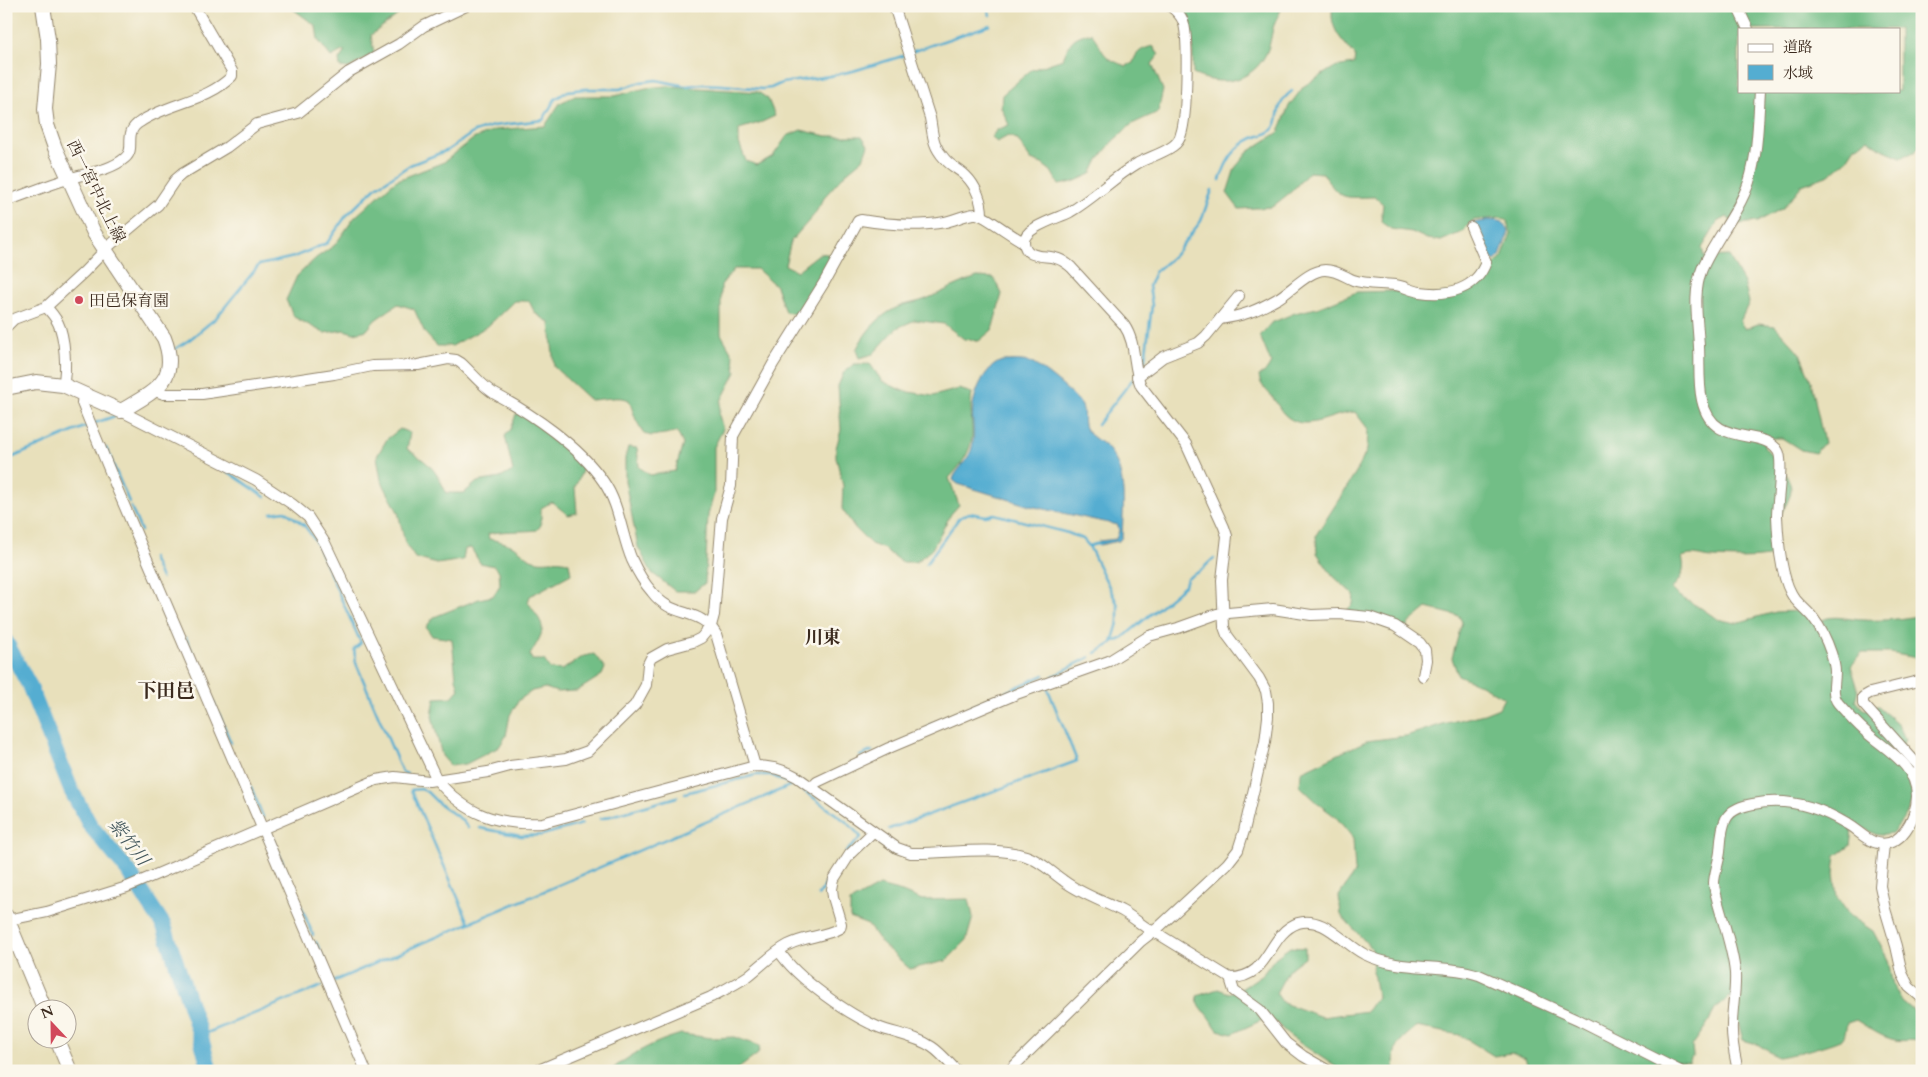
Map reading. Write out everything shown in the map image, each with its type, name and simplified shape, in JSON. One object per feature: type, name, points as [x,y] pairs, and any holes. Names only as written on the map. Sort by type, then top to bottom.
[{"type":"main road","name":"西一宮中北上線","points":[[43,6],[49,47],[45,109],[46,125],[94,233],[164,338],[168,348],[169,367],[166,378],[155,391],[122,411]]},
{"type":"main road","points":[[6,388],[36,382],[63,385],[122,411]]},
{"type":"main road","points":[[7,919],[40,1000]]},
{"type":"main road","points":[[61,1050],[70,1071]]},
{"type":"street","points":[[6,201],[69,178],[112,166],[123,160],[129,155],[130,151],[129,134],[140,121],[216,89],[232,76],[232,72],[194,6]]},
{"type":"street","points":[[6,327],[14,319],[46,307],[79,278],[105,250],[158,206],[175,180],[182,174],[227,147],[257,124],[298,113],[349,72],[399,44],[428,24],[466,6]]},
{"type":"street","points":[[894,6],[930,118],[931,134],[944,158],[965,175],[973,185],[981,204],[982,215]]},
{"type":"street","points":[[1010,1071],[1151,932],[1227,864],[1238,850],[1261,757],[1268,717],[1266,691],[1259,678],[1227,635],[1223,614],[1222,580],[1227,536],[1224,527],[1186,444],[1158,406],[1145,392],[1137,377],[1130,334],[1072,267],[1054,257],[1039,257],[1031,254],[1024,242],[1025,237],[1031,231],[1070,212],[1137,163],[1167,150],[1178,141],[1181,136],[1185,107],[1186,31],[1179,13],[1170,6]]},
{"type":"street","points":[[1737,6],[1748,28]]},
{"type":"street","points":[[1760,92],[1753,168],[1741,203],[1703,269],[1698,284],[1696,309],[1701,399],[1707,416],[1721,428],[1728,432],[1769,443],[1777,449],[1781,458],[1778,532],[1786,579],[1791,594],[1813,618],[1829,648],[1835,666],[1834,695],[1837,702],[1865,731],[1902,762],[1918,770]]},
{"type":"street","points":[[7,919],[47,912],[128,887],[376,780],[395,777],[437,780],[488,772],[510,766],[566,759],[588,752],[635,704],[646,685],[648,664],[651,658],[666,649],[701,638],[711,626],[714,615],[722,518],[731,486],[733,436],[778,356],[825,281],[858,221],[923,225],[975,214],[982,215],[1001,230],[1024,242]]},
{"type":"street","points":[[1323,270],[1331,270],[1368,284],[1395,285],[1419,292],[1455,291],[1477,279],[1486,262],[1471,227]]},
{"type":"street","points":[[1220,319],[1242,316],[1260,308],[1323,270],[1325,266],[1333,263]]},
{"type":"street","points":[[1137,377],[1163,357],[1198,343],[1239,296]]},
{"type":"street","points":[[46,307],[60,329],[66,372],[63,385]]},
{"type":"street","points":[[155,391],[164,394],[202,394],[334,374],[372,366],[418,365],[448,359],[456,360],[494,394],[520,408],[541,423],[591,465],[612,495],[632,560],[652,594],[677,612],[699,617],[711,626],[716,634],[755,766]]},
{"type":"street","points":[[83,394],[82,403],[118,491],[366,1071]]},
{"type":"street","points":[[122,411],[256,480],[308,517],[325,543],[437,780],[466,809],[484,817],[512,822],[542,823],[755,766],[766,766],[784,770],[812,787],[897,848],[911,853],[996,852],[1025,856],[1041,863],[1069,884],[1122,911],[1151,932],[1160,935],[1230,978],[1239,978],[1251,974],[1260,967],[1286,930],[1295,924],[1305,921],[1315,922],[1362,954],[1380,961],[1398,965],[1464,970],[1479,975],[1578,1020],[1680,1071]]},
{"type":"street","points":[[812,787],[817,782],[889,748],[1010,696],[1109,661],[1149,636],[1207,617],[1223,614],[1273,609],[1311,615],[1369,616],[1395,626],[1420,643],[1425,650],[1426,660],[1423,676]]},
{"type":"street","points":[[1738,1071],[1732,1038],[1735,969],[1713,880],[1717,873],[1725,820],[1733,811],[1745,805],[1762,802],[1786,802],[1812,807],[1837,818],[1876,843],[1884,844],[1895,840],[1902,835],[1909,825],[1917,798],[1918,770],[1863,704],[1863,697],[1870,693],[1922,680]]},
{"type":"street","points":[[536,1071],[711,997],[749,975],[779,950],[802,939],[840,928],[842,924],[832,896],[834,879],[850,854],[873,832]]},
{"type":"street","points":[[1884,844],[1880,886],[1885,909],[1902,973],[1909,987],[1922,998]]},
{"type":"street","points":[[779,950],[789,963],[846,1011],[878,1027],[920,1040],[933,1047],[957,1071]]},
{"type":"street","points":[[1230,978],[1234,991],[1260,1010],[1286,1043],[1303,1056],[1329,1071]]},
{"type":"green space","points":[[289,6],[420,6],[407,8],[371,35],[374,53],[349,68],[340,67],[339,60],[345,51],[331,57],[318,40],[316,26]]},
{"type":"green space","points":[[1178,6],[1281,6],[1281,10],[1273,28],[1267,51],[1260,64],[1243,76],[1234,80],[1224,81],[1203,78],[1193,74],[1192,38],[1187,21]]},
{"type":"green space","points":[[1333,6],[1922,6],[1922,142],[1915,152],[1901,157],[1882,149],[1868,139],[1855,147],[1845,162],[1829,175],[1802,185],[1783,208],[1757,222],[1737,224],[1727,217],[1718,222],[1702,248],[1704,257],[1729,256],[1744,283],[1749,302],[1740,322],[1745,329],[1758,324],[1775,326],[1800,353],[1811,381],[1824,443],[1815,453],[1801,450],[1782,438],[1764,438],[1764,446],[1788,477],[1791,489],[1789,498],[1774,528],[1773,556],[1743,559],[1709,558],[1694,555],[1682,557],[1682,574],[1672,589],[1680,597],[1717,619],[1736,623],[1776,612],[1798,611],[1825,627],[1822,620],[1832,617],[1878,620],[1922,615],[1922,659],[1890,653],[1862,653],[1851,666],[1858,689],[1855,701],[1865,710],[1877,706],[1897,723],[1905,739],[1896,763],[1909,783],[1912,799],[1906,814],[1892,833],[1877,835],[1861,827],[1852,830],[1850,846],[1836,856],[1834,873],[1837,897],[1849,915],[1873,931],[1888,960],[1893,985],[1902,1001],[1922,1018],[1922,1043],[1890,1039],[1856,1020],[1847,1023],[1844,1037],[1840,1040],[1791,1055],[1778,1057],[1757,1044],[1743,1040],[1731,996],[1716,1008],[1692,1046],[1693,1055],[1689,1063],[1667,1060],[1658,1071],[1530,1071],[1525,1058],[1511,1053],[1494,1056],[1460,1035],[1416,1027],[1398,1045],[1394,1055],[1395,1071],[1342,1071],[1291,1037],[1275,1022],[1262,1020],[1232,1034],[1218,1030],[1198,1003],[1197,996],[1218,989],[1229,993],[1241,989],[1263,974],[1275,958],[1290,947],[1305,948],[1305,957],[1289,969],[1276,993],[1283,1003],[1322,1017],[1367,1011],[1377,997],[1372,949],[1341,915],[1339,896],[1355,872],[1353,838],[1336,817],[1300,786],[1301,772],[1366,741],[1406,736],[1443,724],[1484,714],[1499,708],[1504,698],[1458,675],[1452,658],[1462,622],[1459,616],[1427,608],[1410,622],[1401,634],[1347,610],[1353,604],[1354,595],[1332,575],[1317,553],[1316,535],[1356,473],[1367,450],[1368,429],[1355,412],[1309,423],[1292,420],[1283,412],[1262,385],[1259,376],[1267,370],[1271,363],[1260,336],[1271,323],[1357,292],[1396,291],[1414,296],[1461,293],[1476,285],[1489,266],[1502,258],[1511,233],[1507,221],[1501,218],[1475,220],[1462,232],[1441,241],[1427,239],[1412,232],[1391,229],[1381,222],[1383,204],[1375,197],[1344,196],[1334,189],[1323,173],[1309,172],[1292,191],[1272,207],[1239,209],[1227,193],[1235,168],[1248,152],[1279,132],[1289,106],[1304,86],[1335,67],[1354,64],[1355,55],[1337,33],[1332,21]]},
{"type":"green space","points":[[1091,33],[1107,57],[1126,66],[1133,63],[1140,51],[1153,46],[1159,55],[1152,64],[1163,90],[1158,112],[1132,124],[1113,141],[1098,160],[1091,174],[1073,182],[1059,185],[1051,171],[1042,164],[1031,160],[1017,139],[1008,136],[997,142],[991,137],[997,130],[1009,125],[1001,107],[1002,95],[1031,70],[1063,59],[1068,48],[1076,38]]},
{"type":"green space","points":[[666,86],[758,92],[768,99],[775,116],[739,129],[739,143],[746,161],[757,165],[773,156],[787,136],[801,130],[826,136],[862,136],[868,145],[863,159],[846,173],[826,195],[814,215],[791,241],[785,265],[797,271],[820,253],[833,255],[796,314],[785,312],[776,286],[757,269],[734,269],[721,285],[721,334],[733,355],[736,372],[721,401],[719,415],[723,429],[714,447],[714,494],[708,515],[705,583],[695,591],[675,591],[652,573],[638,547],[625,481],[625,458],[628,447],[637,448],[639,467],[650,475],[675,471],[683,444],[677,432],[652,436],[644,434],[636,420],[629,400],[616,398],[590,400],[554,367],[550,323],[535,313],[529,301],[514,301],[488,326],[452,346],[437,346],[425,333],[414,309],[398,304],[375,320],[367,330],[354,333],[344,330],[324,333],[294,317],[286,300],[297,276],[316,258],[335,245],[354,218],[395,181],[444,162],[473,139],[495,130],[545,126],[560,103],[575,96],[615,96],[646,88]]},
{"type":"green space","points":[[977,277],[994,278],[1002,294],[992,330],[979,341],[964,339],[944,324],[915,320],[897,328],[873,354],[859,358],[856,350],[869,329],[881,317],[895,308],[926,299]]},
{"type":"green space","points":[[854,364],[870,364],[882,381],[903,391],[933,396],[959,389],[972,393],[971,443],[964,459],[949,478],[959,505],[951,514],[932,549],[916,562],[901,562],[884,549],[871,544],[855,528],[842,509],[843,486],[836,457],[836,448],[841,430],[838,386],[844,372]]},
{"type":"green space","points":[[516,414],[524,414],[582,463],[582,471],[575,487],[577,513],[568,515],[552,502],[541,508],[541,525],[537,530],[488,534],[489,539],[511,545],[536,561],[564,561],[569,563],[571,574],[530,596],[528,602],[542,628],[542,633],[530,655],[532,660],[544,660],[550,669],[562,670],[584,656],[594,654],[605,668],[602,675],[577,691],[557,692],[545,688],[532,691],[519,700],[510,715],[506,736],[499,747],[466,764],[451,766],[442,756],[432,716],[435,698],[452,697],[459,689],[452,639],[432,636],[426,627],[434,617],[479,599],[493,596],[500,585],[499,571],[494,566],[480,563],[471,548],[465,549],[463,560],[437,564],[415,558],[405,543],[398,512],[381,480],[377,456],[387,439],[400,429],[410,433],[407,449],[431,467],[446,493],[464,493],[477,482],[500,478],[513,471],[505,436],[511,429]]},
{"type":"green space","points":[[879,886],[922,900],[969,899],[973,917],[966,941],[946,961],[910,969],[881,943],[868,925],[850,918],[850,902]]},
{"type":"green space","points":[[681,1034],[712,1038],[734,1037],[760,1046],[758,1054],[735,1071],[610,1071],[644,1049]]},
{"type":"water","points":[[1490,220],[1502,222],[1509,232],[1500,256],[1495,261],[1490,258],[1473,225],[1473,223]]},
{"type":"water","points":[[1002,361],[1022,361],[1034,364],[1066,388],[1079,401],[1082,406],[1085,428],[1110,451],[1120,471],[1123,504],[1122,537],[1119,541],[1099,545],[1099,541],[1116,539],[1119,531],[1118,525],[1030,506],[958,484],[953,480],[971,451],[973,440],[973,405],[979,385],[991,368]]},
{"type":"waterway","points":[[987,6],[990,15]]},
{"type":"waterway","points":[[911,52],[990,25]]},
{"type":"waterway","points":[[175,349],[216,318],[259,265],[294,257],[327,243],[346,216],[375,188],[410,165],[448,150],[474,132],[493,126],[543,120],[555,99],[568,91],[620,89],[641,82],[656,80],[686,86],[701,84],[762,89],[771,88],[782,83],[853,71],[906,55]]},
{"type":"waterway","points":[[1220,180],[1228,161],[1236,150],[1246,142],[1271,131],[1275,127],[1282,102],[1292,91]]},
{"type":"waterway","points":[[1141,368],[1145,360],[1152,305],[1149,286],[1155,272],[1174,256],[1201,221],[1212,190]]},
{"type":"waterway","points":[[1097,425],[1132,380]]},
{"type":"waterway","points":[[92,424],[118,415]]},
{"type":"waterway","points":[[6,460],[87,426]]},
{"type":"waterway","points":[[106,448],[129,502]]},
{"type":"waterway","points":[[196,455],[230,473],[265,497]]},
{"type":"waterway","points":[[131,507],[141,531]]},
{"type":"waterway","points":[[271,513],[285,511],[304,525],[315,540],[361,643],[354,649],[356,663],[402,772],[407,774]]},
{"type":"waterway","points":[[926,564],[959,518],[969,513],[986,516],[994,514],[1068,533],[1083,539],[1089,546],[1118,605],[1118,623],[1112,643],[1096,653]]},
{"type":"waterway","points":[[1089,546],[1100,543]]},
{"type":"waterway","points":[[152,558],[161,578]]},
{"type":"waterway","points":[[1113,641],[1120,640],[1185,585],[1187,578],[1200,571],[1214,558]]},
{"type":"waterway","points":[[186,638],[200,670]]},
{"type":"waterway","name":"紫竹川","points":[[6,642],[29,685],[71,790],[90,825],[128,871],[164,926],[210,1071]]},
{"type":"waterway","points":[[1053,676],[1090,657]]},
{"type":"waterway","points":[[202,674],[216,708]]},
{"type":"waterway","points":[[1006,692],[1044,675]]},
{"type":"waterway","points":[[889,829],[1077,761],[1047,687]]},
{"type":"waterway","points":[[929,726],[998,695]]},
{"type":"waterway","points":[[218,712],[231,743]]},
{"type":"waterway","points":[[860,756],[872,751]]},
{"type":"waterway","points":[[685,793],[756,775],[771,775],[792,785]]},
{"type":"waterway","points":[[334,981],[792,785]]},
{"type":"waterway","points":[[251,787],[263,817]]},
{"type":"waterway","points":[[468,828],[462,820],[438,803],[427,792],[421,789],[411,790],[469,923]]},
{"type":"waterway","points":[[803,790],[848,823],[861,837],[846,852]]},
{"type":"waterway","points":[[600,819],[677,797]]},
{"type":"waterway","points":[[480,828],[521,836],[542,835],[582,824]]},
{"type":"waterway","points":[[272,838],[283,863]]},
{"type":"waterway","points":[[818,895],[835,866]]},
{"type":"waterway","points":[[285,869],[299,900]]},
{"type":"waterway","points":[[301,906],[313,935]]},
{"type":"waterway","points":[[316,942],[330,973]]},
{"type":"waterway","points":[[202,1035],[322,986]]},
{"type":"place","name":"田邑保育園","points":[[79,300]]},
{"type":"district","name":"川東","points":[[823,637]]},
{"type":"district","name":"下田邑","points":[[166,690]]}]
